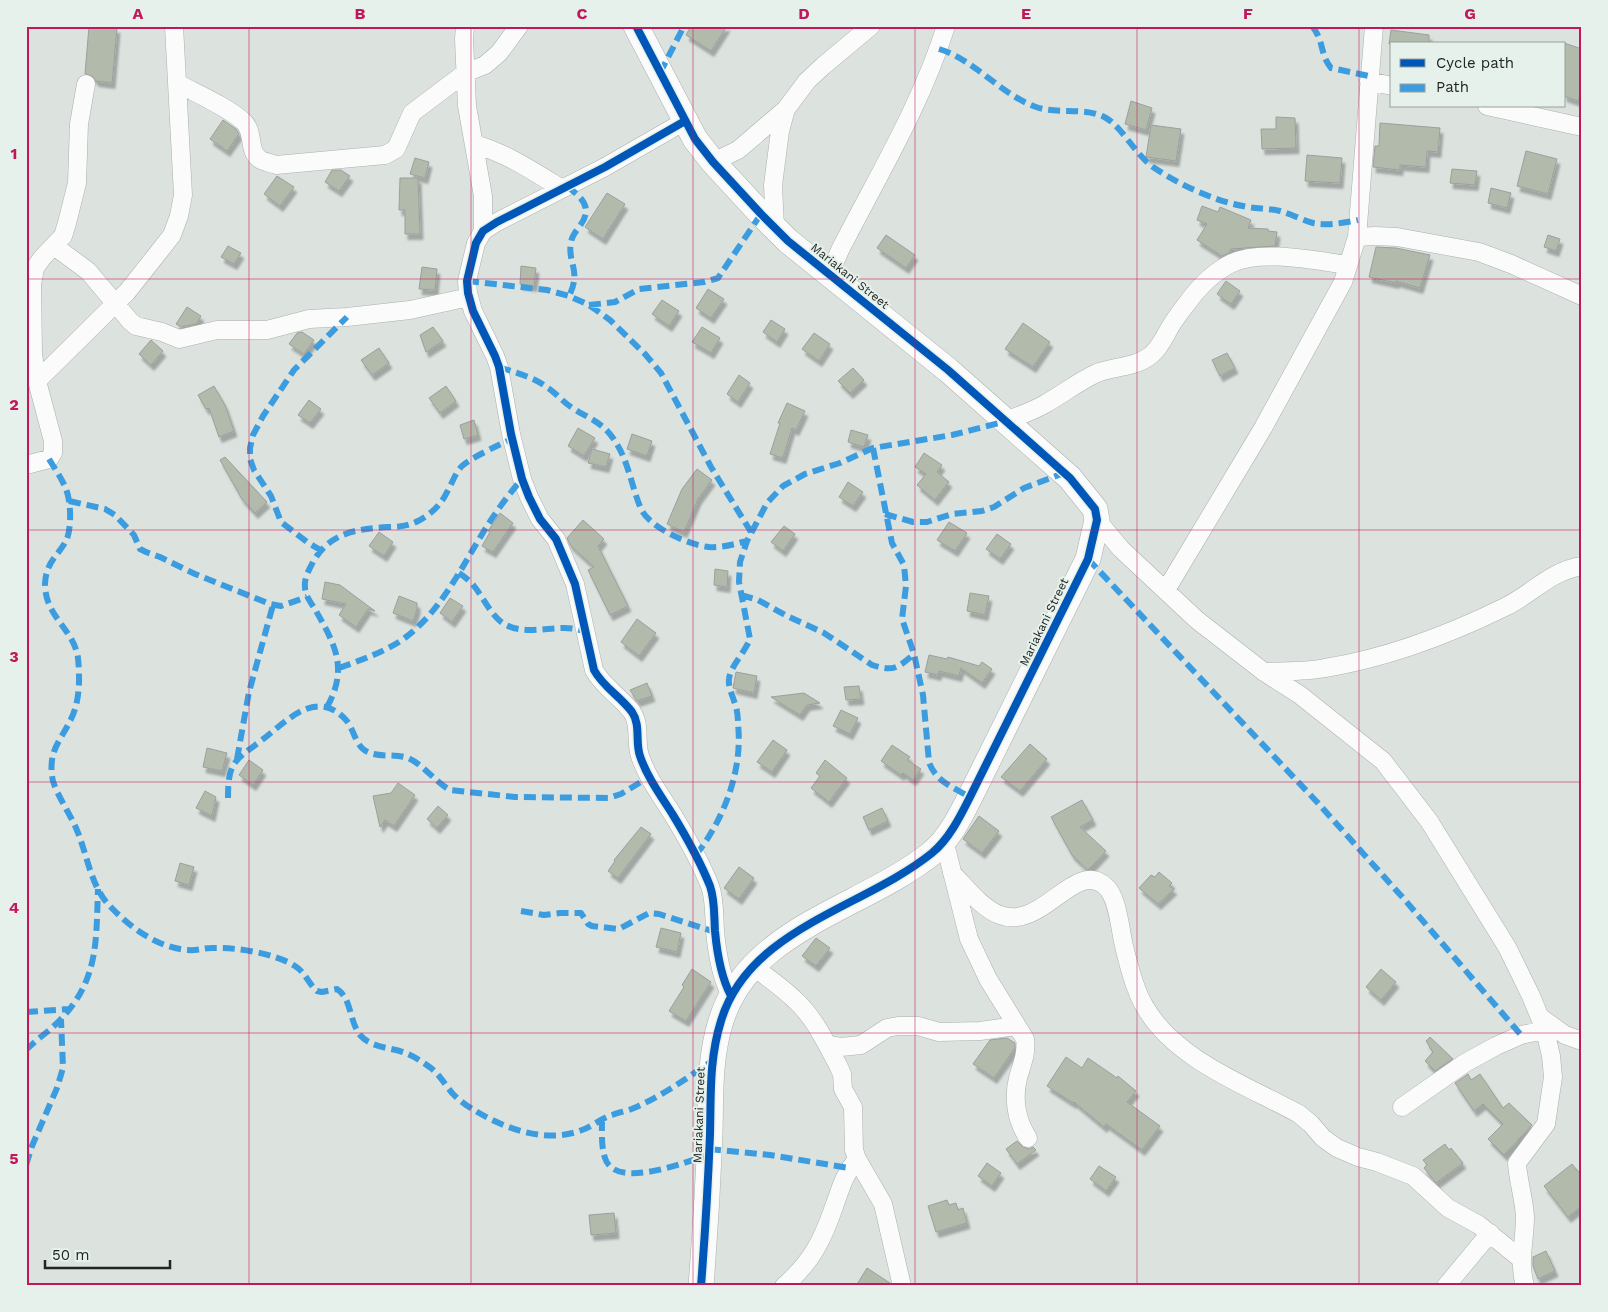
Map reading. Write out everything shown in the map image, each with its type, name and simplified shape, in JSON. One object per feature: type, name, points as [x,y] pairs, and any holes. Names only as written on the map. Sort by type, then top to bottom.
[{"type":"street","points":[[37,381],[115,304],[172,235],[184,195],[174,26]]},
{"type":"street","points":[[465,26],[467,106],[483,196],[483,232]]},
{"type":"street","points":[[177,83],[240,119],[248,128],[252,148],[261,160],[276,165],[374,157],[391,153],[396,148],[412,113],[465,73],[485,65],[499,53],[519,26]]},
{"type":"street","name":"Mariakani Street","points":[[636,26],[695,139],[713,162],[788,241],[948,370],[1070,478],[1095,509],[1097,520],[1088,559],[960,817],[944,840],[933,852],[911,868],[860,898],[822,917],[774,948],[752,966],[732,996],[721,1020],[712,1061],[701,1286]]},
{"type":"street","points":[[713,162],[738,150],[786,109],[807,80],[871,26]]},
{"type":"street","points":[[836,280],[834,264],[837,257],[894,150],[924,87],[946,26]]},
{"type":"street","points":[[1166,590],[1281,396],[1342,282],[1357,238],[1374,26]]},
{"type":"street","points":[[1369,81],[1390,86]]},
{"type":"street","points":[[26,465],[49,459],[53,453],[53,441],[37,381],[33,354],[32,284],[35,268],[63,236],[77,183],[79,124],[86,84]]},
{"type":"street","points":[[1496,108],[1582,127]]},
{"type":"street","points":[[775,228],[773,185],[780,131],[786,109]]},
{"type":"street","points":[[685,121],[627,155],[497,222],[483,232],[476,243],[467,281],[469,297],[474,311],[499,367],[511,434],[522,479],[540,519],[556,540],[575,584],[594,670],[599,680],[632,712],[636,721],[641,761],[696,855],[710,888],[715,910],[717,947],[723,981],[732,996]]},
{"type":"street","points":[[474,144],[494,150],[514,160],[562,189]]},
{"type":"street","points":[[1357,238],[1375,236],[1397,237],[1479,252],[1511,264],[1582,296]]},
{"type":"street","points":[[54,246],[88,271],[136,326],[162,332],[180,339],[217,330],[267,330],[308,319],[348,317],[410,310],[469,297]]},
{"type":"street","points":[[1007,421],[1043,405],[1079,382],[1098,373],[1130,366],[1150,356],[1159,348],[1172,324],[1195,292],[1214,274],[1232,263],[1249,257],[1293,258],[1348,265]]},
{"type":"street","points":[[1097,520],[1121,549],[1197,620],[1264,672],[1300,695],[1383,761],[1428,821],[1507,947],[1543,1024],[1551,1056],[1553,1077],[1546,1124],[1517,1163],[1525,1218],[1521,1259],[1525,1286]]},
{"type":"street","points":[[1264,672],[1323,669],[1366,660],[1414,646],[1507,606],[1544,581],[1575,567],[1582,566]]},
{"type":"street","points":[[944,840],[970,939],[988,979],[1025,1039],[1026,1048],[1016,1088],[1016,1101],[1018,1115],[1028,1138]]},
{"type":"street","points":[[952,873],[987,908],[1001,915],[1016,918],[1032,913],[1051,902],[1071,885],[1083,880],[1094,879],[1105,885],[1112,894],[1124,948],[1144,1007],[1168,1036],[1185,1051],[1216,1071],[1299,1114],[1323,1138],[1337,1148],[1413,1176],[1448,1208],[1479,1225],[1521,1259]]},
{"type":"street","points":[[752,966],[796,1000],[828,1046],[838,1065],[844,1094],[853,1107],[854,1150],[857,1159],[883,1204],[902,1286]]},
{"type":"street","points":[[1543,1024],[1582,1041]]},
{"type":"street","points":[[1402,1107],[1465,1063],[1543,1024]]},
{"type":"street","points":[[828,1046],[861,1045],[887,1028],[898,1026],[918,1026],[939,1032],[980,1031],[1016,1026]]},
{"type":"street","points":[[784,1286],[805,1266],[816,1250],[844,1177],[857,1159]]},
{"type":"street","points":[[1446,1286],[1490,1233]]},
{"type":"building","points":[[89,26],[112,26],[112,28],[117,28],[112,83],[96,81],[92,76],[85,74]]},
{"type":"building","points":[[691,26],[727,26],[711,51],[686,35]]},
{"type":"building","points":[[1391,30],[1429,35],[1429,42],[1390,42],[1389,44]]},
{"type":"building","points":[[1566,44],[1582,49],[1582,96],[1580,96],[1578,101],[1566,97]]},
{"type":"building","points":[[1131,101],[1152,108],[1146,130],[1125,124]]},
{"type":"building","points":[[1276,117],[1295,118],[1296,148],[1262,149],[1261,129],[1276,129]]},
{"type":"building","points":[[223,120],[236,129],[239,134],[227,151],[210,139]]},
{"type":"building","points":[[1380,123],[1440,128],[1438,152],[1427,151],[1426,167],[1400,165],[1400,170],[1373,167],[1375,146],[1379,146]]},
{"type":"building","points":[[1151,125],[1181,129],[1176,161],[1146,157]]},
{"type":"building","points":[[1526,151],[1557,159],[1548,194],[1517,186]]},
{"type":"building","points":[[1307,155],[1342,158],[1340,183],[1305,181]]},
{"type":"building","points":[[415,158],[429,162],[425,178],[410,174]]},
{"type":"building","points":[[1452,169],[1477,171],[1475,185],[1450,183]]},
{"type":"building","points":[[332,170],[341,170],[350,176],[339,191],[325,182]]},
{"type":"building","points":[[277,176],[294,187],[280,206],[264,194]]},
{"type":"building","points":[[400,178],[418,178],[420,234],[405,234],[405,210],[399,210]]},
{"type":"building","points":[[1491,188],[1511,193],[1507,208],[1488,203]]},
{"type":"building","points":[[607,193],[625,204],[603,239],[585,227]]},
{"type":"building","points":[[1202,206],[1218,212],[1220,207],[1251,220],[1248,228],[1268,229],[1268,231],[1277,232],[1275,246],[1231,249],[1229,253],[1222,256],[1197,240],[1207,224],[1197,220]]},
{"type":"building","points":[[886,235],[915,255],[906,268],[877,248]]},
{"type":"building","points":[[1548,235],[1560,239],[1556,251],[1544,247]]},
{"type":"building","points":[[228,246],[241,253],[234,264],[221,257]]},
{"type":"building","points":[[1376,247],[1396,248],[1430,255],[1420,288],[1396,281],[1396,283],[1369,277]]},
{"type":"building","points":[[521,266],[536,268],[534,286],[520,284]]},
{"type":"building","points":[[422,267],[437,269],[435,290],[419,289]]},
{"type":"building","points":[[1226,281],[1240,291],[1231,304],[1217,294]]},
{"type":"building","points":[[708,289],[724,299],[711,318],[696,308]]},
{"type":"building","points":[[662,300],[679,311],[669,326],[652,314]]},
{"type":"building","points":[[187,307],[201,316],[196,324],[181,327],[176,324]]},
{"type":"building","points":[[771,320],[785,329],[777,342],[763,332]]},
{"type":"building","points":[[1023,323],[1050,342],[1033,367],[1005,349]]},
{"type":"building","points":[[433,327],[443,341],[426,352],[420,335]]},
{"type":"building","points":[[702,327],[720,338],[711,353],[692,342]]},
{"type":"building","points":[[302,332],[314,340],[304,354],[289,344],[297,333]]},
{"type":"building","points":[[814,333],[830,344],[819,361],[802,349]]},
{"type":"building","points":[[151,340],[163,351],[151,365],[139,354]]},
{"type":"building","points":[[379,348],[389,363],[372,375],[361,360]]},
{"type":"building","points":[[1227,353],[1235,368],[1220,376],[1212,360]]},
{"type":"building","points":[[853,368],[864,380],[850,393],[838,381]]},
{"type":"building","points":[[739,375],[750,383],[738,402],[727,394]]},
{"type":"building","points":[[214,386],[225,405],[234,431],[219,437],[209,408],[206,409],[198,395]]},
{"type":"building","points":[[446,386],[456,401],[440,413],[429,398]]},
{"type":"building","points":[[309,400],[321,409],[310,423],[298,415]]},
{"type":"building","points":[[787,403],[805,411],[796,430],[792,428],[783,458],[770,454],[780,423],[778,423]]},
{"type":"building","points":[[474,420],[478,435],[464,439],[460,425]]},
{"type":"building","points":[[578,428],[595,438],[584,456],[568,446]]},
{"type":"building","points":[[851,430],[868,435],[864,447],[848,442]]},
{"type":"building","points":[[632,434],[652,441],[647,456],[627,449]]},
{"type":"building","points":[[592,449],[610,454],[606,467],[588,463]]},
{"type":"building","points":[[924,453],[942,465],[937,472],[949,482],[935,500],[917,485],[926,474],[915,467]]},
{"type":"building","points":[[225,457],[267,502],[255,513],[242,499],[220,460]]},
{"type":"building","points":[[697,469],[712,480],[698,499],[684,532],[667,524],[682,489]]},
{"type":"building","points":[[848,482],[863,492],[853,506],[839,497]]},
{"type":"building","points":[[500,513],[513,523],[493,552],[482,546],[490,532],[488,531]]},
{"type":"building","points":[[583,520],[604,539],[598,546],[628,606],[610,615],[588,570],[594,567],[570,545],[567,538]]},
{"type":"building","points":[[949,522],[967,533],[955,551],[937,540]]},
{"type":"building","points":[[784,526],[795,534],[783,551],[771,542]]},
{"type":"building","points":[[379,532],[393,542],[384,556],[369,546]]},
{"type":"building","points":[[997,534],[1011,544],[1000,559],[986,549]]},
{"type":"building","points":[[715,569],[728,571],[727,587],[714,585]]},
{"type":"building","points":[[325,582],[340,585],[375,611],[368,609],[356,627],[339,615],[346,604],[322,599]]},
{"type":"building","points":[[970,593],[989,596],[985,615],[967,611]]},
{"type":"building","points":[[399,596],[417,603],[413,621],[393,613]]},
{"type":"building","points":[[450,598],[463,606],[452,622],[440,613]]},
{"type":"building","points":[[637,619],[656,633],[639,656],[621,642]]},
{"type":"building","points":[[929,655],[947,659],[948,657],[979,666],[982,662],[992,669],[982,683],[961,668],[959,676],[939,671],[938,675],[925,672]]},
{"type":"building","points":[[736,672],[757,676],[754,693],[733,688]]},
{"type":"building","points":[[647,683],[652,696],[637,701],[630,690]]},
{"type":"building","points":[[859,686],[861,699],[846,700],[844,687]]},
{"type":"building","points":[[804,693],[820,703],[807,705],[800,715],[771,697]]},
{"type":"building","points":[[841,710],[858,718],[850,734],[833,726]]},
{"type":"building","points":[[773,740],[787,750],[772,772],[757,762]]},
{"type":"building","points":[[1030,744],[1047,759],[1020,791],[1001,777]]},
{"type":"building","points":[[892,745],[910,757],[907,760],[921,769],[913,780],[903,773],[901,775],[881,761]]},
{"type":"building","points":[[207,748],[227,753],[222,771],[203,767]]},
{"type":"building","points":[[249,760],[263,770],[253,785],[239,775]]},
{"type":"building","points":[[825,760],[847,778],[829,802],[811,788],[820,776],[816,773]]},
{"type":"building","points":[[398,783],[415,795],[394,826],[385,820],[380,827],[373,796],[391,793]]},
{"type":"building","points":[[205,791],[216,797],[212,816],[196,808]]},
{"type":"building","points":[[1082,800],[1093,820],[1080,827],[1106,851],[1088,870],[1072,855],[1051,817]]},
{"type":"building","points":[[438,806],[448,815],[437,828],[427,819]]},
{"type":"building","points":[[882,808],[888,821],[869,830],[863,817]]},
{"type":"building","points":[[979,816],[999,831],[982,853],[963,839]]},
{"type":"building","points":[[641,827],[651,834],[618,878],[608,871],[614,860]]},
{"type":"building","points":[[180,863],[194,867],[189,885],[175,881]]},
{"type":"building","points":[[739,867],[754,878],[739,899],[724,888]]},
{"type":"building","points":[[1159,872],[1172,883],[1169,886],[1174,889],[1158,904],[1139,888],[1151,875],[1155,877]]},
{"type":"building","points":[[661,928],[681,933],[677,952],[656,947]]},
{"type":"building","points":[[816,938],[830,948],[816,966],[802,956]]},
{"type":"building","points":[[692,969],[711,982],[686,1021],[669,1011],[684,987],[682,985]]},
{"type":"building","points":[[1381,969],[1396,982],[1381,1000],[1366,987]]},
{"type":"building","points":[[1430,1037],[1453,1059],[1435,1071],[1425,1061],[1433,1052],[1426,1041]]},
{"type":"building","points":[[1007,1038],[1015,1043],[1015,1048],[994,1078],[973,1064],[990,1040]]},
{"type":"building","points":[[1066,1057],[1082,1068],[1088,1058],[1117,1078],[1118,1076],[1136,1091],[1127,1102],[1160,1126],[1142,1150],[1106,1124],[1104,1127],[1074,1102],[1047,1086]]},
{"type":"building","points":[[1468,1074],[1471,1080],[1480,1074],[1503,1108],[1509,1103],[1532,1125],[1504,1155],[1488,1139],[1503,1124],[1483,1104],[1474,1111],[1455,1083]]},
{"type":"building","points":[[1017,1141],[1023,1147],[1029,1149],[1033,1147],[1036,1150],[1017,1164],[1006,1149]]},
{"type":"building","points":[[1445,1144],[1449,1150],[1451,1148],[1463,1163],[1436,1183],[1424,1168],[1427,1165],[1423,1160]]},
{"type":"building","points":[[987,1163],[1001,1173],[992,1186],[978,1176]]},
{"type":"building","points":[[1572,1164],[1582,1176],[1582,1206],[1568,1217],[1544,1186]]},
{"type":"building","points":[[1099,1166],[1116,1177],[1106,1191],[1090,1179]]},
{"type":"building","points":[[947,1200],[949,1205],[956,1203],[958,1210],[963,1208],[967,1223],[936,1232],[928,1206]]},
{"type":"building","points":[[614,1213],[616,1233],[591,1235],[589,1215]]},
{"type":"building","points":[[1546,1251],[1555,1271],[1538,1279],[1533,1266],[1533,1257]]},
{"type":"building","points":[[867,1268],[890,1283],[891,1286],[856,1286]]},
{"type":"marked path","points":[[660,73],[684,26]]},
{"type":"marked path","points":[[1312,26],[1316,31],[1325,58],[1331,68],[1369,76]]},
{"type":"marked path","points":[[939,49],[964,61],[1011,94],[1036,107],[1089,112],[1106,118],[1118,128],[1146,162],[1174,180],[1208,196],[1232,204],[1280,211],[1318,224],[1358,220]]},
{"type":"marked path","points":[[567,186],[582,199],[586,210],[584,219],[571,242],[570,249],[574,280],[569,296]]},
{"type":"marked path","points":[[589,305],[615,302],[639,289],[704,282],[718,278],[761,214]]},
{"type":"marked path","points":[[467,281],[547,290],[569,296],[589,305],[610,320],[645,354],[661,373],[711,467],[751,532]]},
{"type":"marked path","points":[[322,551],[281,522],[271,496],[254,470],[250,459],[250,448],[253,435],[263,416],[294,370],[347,317]]},
{"type":"marked path","points":[[499,367],[543,384],[568,405],[596,421],[605,429],[620,450],[641,509],[661,529],[701,546],[714,547],[747,541]]},
{"type":"marked path","points":[[696,855],[723,810],[734,776],[739,741],[738,718],[729,679],[732,670],[750,639],[739,582],[740,562],[747,541],[767,503],[783,486],[805,474],[840,463],[873,448],[952,435],[1007,421]]},
{"type":"marked path","points":[[327,707],[337,681],[337,658],[329,635],[307,597],[305,590],[305,580],[313,562],[328,544],[345,534],[366,529],[403,526],[422,519],[431,513],[442,501],[462,466],[479,455],[512,439]]},
{"type":"marked path","points":[[873,448],[892,543],[904,565],[906,586],[902,619],[914,654],[923,695],[929,762],[940,779],[970,797]]},
{"type":"marked path","points":[[49,459],[66,489],[70,515],[66,541],[47,570],[46,595],[54,614],[75,648],[79,674],[76,707],[56,746],[53,755],[52,778],[57,792],[76,828],[97,887],[108,904],[125,920],[154,940],[176,948],[191,950],[211,948],[243,950],[266,954],[286,961],[301,971],[317,991],[337,989],[342,993],[348,1004],[356,1029],[365,1040],[408,1054],[417,1059],[434,1071],[460,1101],[486,1117],[526,1132],[555,1135],[569,1134],[582,1130],[608,1116],[634,1108],[654,1098],[712,1061]]},
{"type":"marked path","points":[[885,514],[913,522],[927,522],[952,514],[982,511],[994,507],[1024,488],[1064,473]]},
{"type":"marked path","points":[[339,668],[394,645],[427,617],[458,576],[497,511],[522,479]]},
{"type":"marked path","points":[[69,501],[105,509],[115,515],[134,535],[140,549],[195,574],[270,604],[281,606],[307,597]]},
{"type":"marked path","points":[[1088,559],[1317,802],[1404,899],[1521,1035]]},
{"type":"marked path","points":[[459,573],[478,591],[492,613],[506,625],[526,630],[568,628],[578,629],[587,633]]},
{"type":"marked path","points":[[741,595],[758,600],[824,633],[872,665],[885,668],[895,667],[904,663],[914,654]]},
{"type":"marked path","points":[[237,759],[249,692],[273,605]]},
{"type":"marked path","points":[[228,798],[229,777],[234,763],[291,717],[313,707],[324,707],[335,711],[346,720],[363,749],[373,754],[408,758],[450,790],[515,797],[609,798],[621,794],[649,777]]},
{"type":"marked path","points":[[26,1050],[61,1019],[83,989],[93,958],[97,925],[98,889]]},
{"type":"marked path","points":[[521,911],[544,915],[581,913],[588,924],[592,926],[619,929],[649,913],[659,914],[715,932]]},
{"type":"marked path","points":[[26,1012],[69,1009]]},
{"type":"marked path","points":[[26,1165],[32,1146],[57,1088],[63,1068],[61,1019]]},
{"type":"marked path","points":[[602,1119],[602,1144],[605,1158],[611,1168],[622,1172],[652,1171],[709,1155]]},
{"type":"marked path","points":[[709,1149],[770,1155],[849,1168]]},
{"type":"cycle path","points":[[636,26],[695,139],[713,162],[761,214],[788,241],[948,370],[1070,478],[1095,509],[1097,520],[1088,559],[966,805],[944,841],[932,853],[905,872],[782,941],[756,963],[735,989],[721,1021],[714,1049],[701,1286]]},
{"type":"cycle path","points":[[685,121],[605,167],[483,231],[476,243],[467,281],[473,311],[499,367],[511,434],[522,479],[540,519],[556,539],[575,584],[594,670],[635,717],[639,751],[646,771],[688,841],[712,891],[718,956],[731,996]]}]
